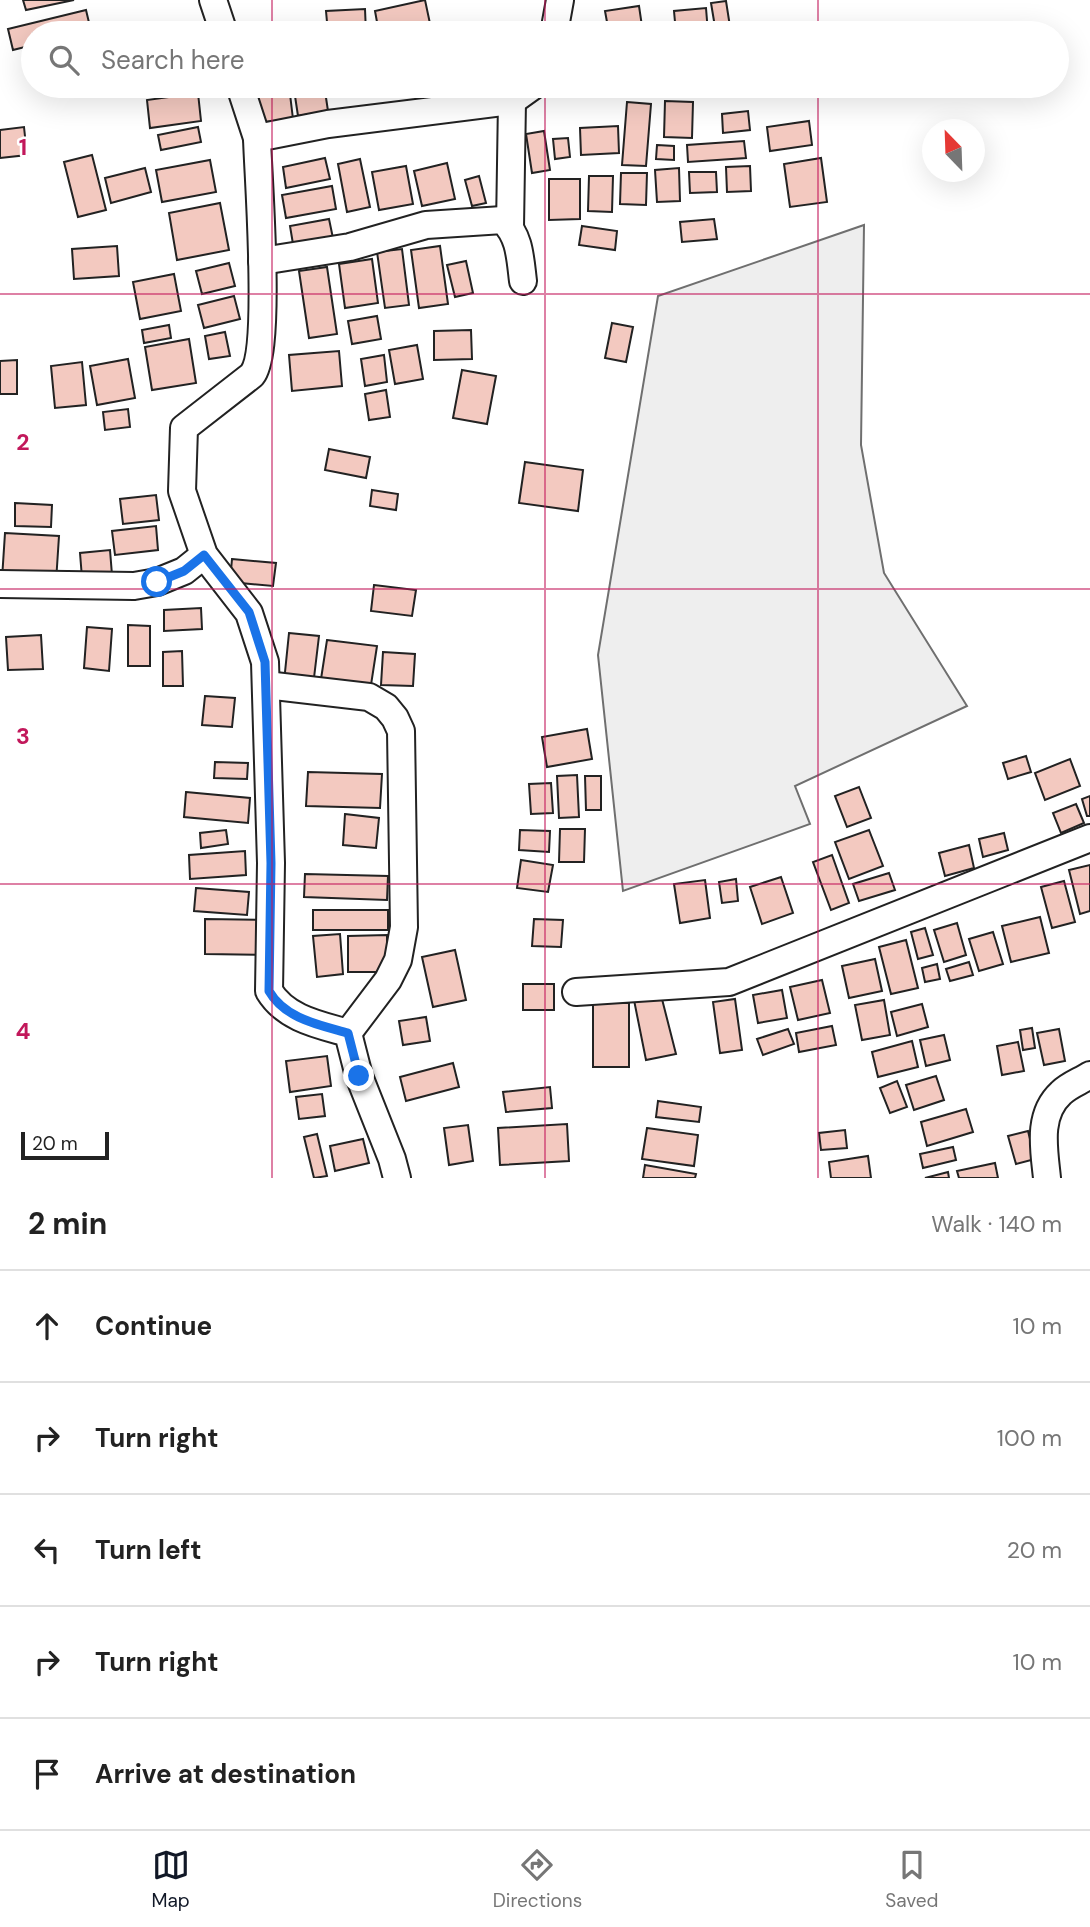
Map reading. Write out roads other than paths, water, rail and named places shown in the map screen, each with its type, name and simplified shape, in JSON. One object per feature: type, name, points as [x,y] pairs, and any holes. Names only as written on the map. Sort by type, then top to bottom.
[{"type":"street","points":[[213,0],[220,21]]},
{"type":"street","points":[[557,21],[561,0]]},
{"type":"street","points":[[244,98],[257,138],[263,322],[256,370],[188,423],[182,436],[182,491],[204,555],[249,612],[265,662],[271,863],[269,991],[301,1019],[348,1033]]},
{"type":"street","points":[[257,138],[491,98]]},
{"type":"street","points":[[510,227],[522,98]]},
{"type":"street","points":[[262,261],[350,247],[426,225],[503,220],[519,244],[523,281]]},
{"type":"street","points":[[0,584],[134,586],[157,582],[184,571],[204,555]]},
{"type":"street","points":[[266,685],[369,697],[386,707],[401,731],[404,928],[398,960],[388,980],[348,1033]]},
{"type":"street","points":[[576,992],[729,982],[1090,838]]},
{"type":"street","points":[[348,1033],[359,1076],[397,1178]]},
{"type":"street","points":[[1047,1178],[1043,1131],[1049,1106],[1062,1091],[1090,1075]]}]
